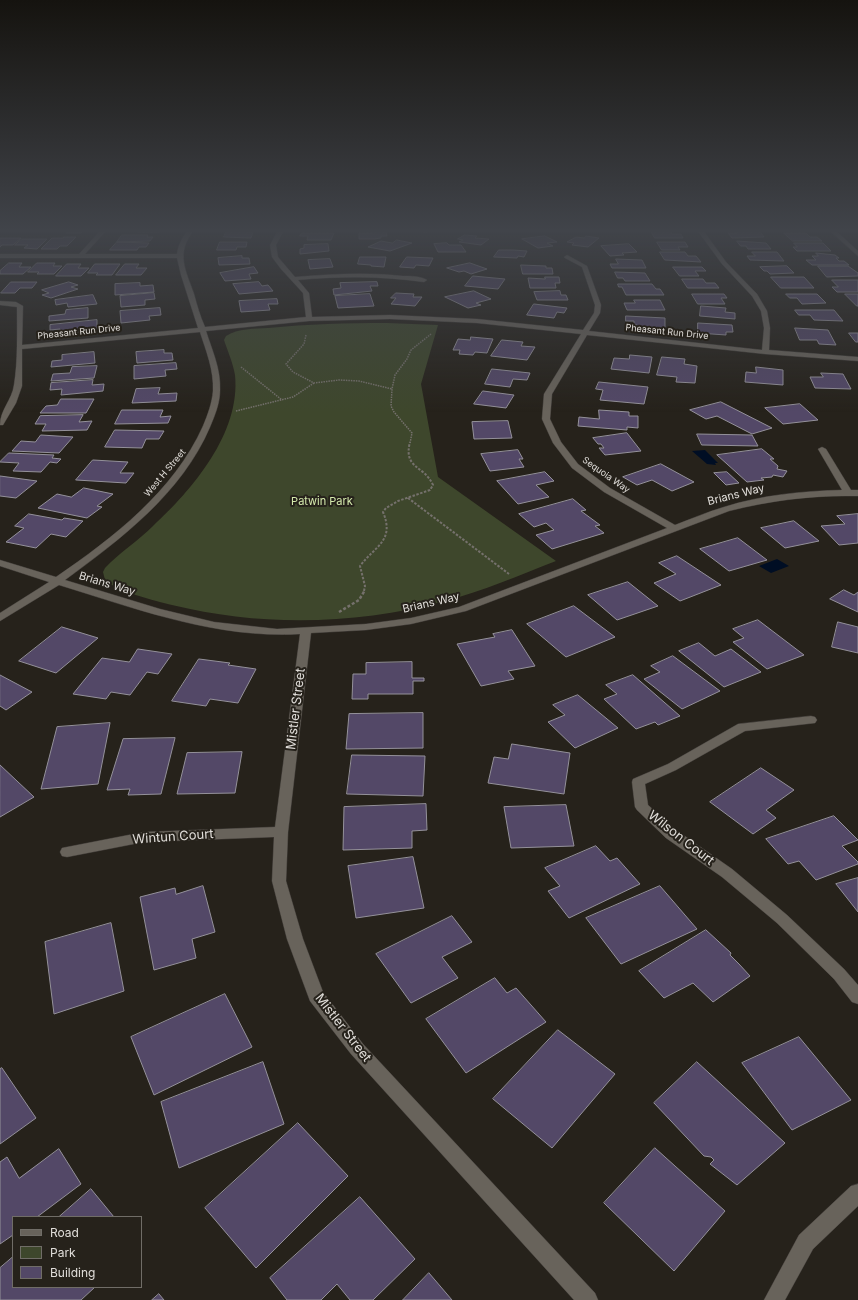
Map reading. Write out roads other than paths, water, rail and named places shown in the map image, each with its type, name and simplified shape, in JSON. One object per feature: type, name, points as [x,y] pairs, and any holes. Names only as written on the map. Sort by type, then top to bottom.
[{"type":"street","name":"West H Street","points":[[0,618],[78,567],[136,520],[177,477],[194,454],[213,411],[217,390],[215,369],[189,291]]},
{"type":"street","points":[[304,291],[306,293],[309,319]]},
{"type":"street","name":"Sequoia Way","points":[[593,291],[598,305],[597,313],[548,394],[546,419],[557,443],[575,466],[606,490],[673,528]]},
{"type":"street","points":[[751,291],[764,311],[767,328],[765,352]]},
{"type":"street","points":[[0,303],[16,304],[20,306],[18,386],[12,403],[0,423]]},
{"type":"street","name":"Pheasant Run Drive","points":[[20,347],[309,319],[390,317],[477,322],[765,352],[858,359]]},
{"type":"street","points":[[822,449],[853,493]]},
{"type":"street","name":"Brians Way","points":[[0,563],[157,612],[214,625],[277,632],[306,632],[366,627],[410,621],[462,608],[673,528],[750,502],[790,496],[853,493]]},
{"type":"street","name":"Mistler Street","points":[[306,632],[281,832],[279,881],[295,939],[316,996],[357,1049],[588,1300]]},
{"type":"street","name":"Wilson Court","points":[[811,720],[742,727],[672,767],[638,782],[642,807],[671,834],[727,873],[782,919],[839,974],[858,997]]},
{"type":"street","name":"Wintun Court","points":[[67,852],[144,837],[281,832]]},
{"type":"street","points":[[774,1300],[806,1242],[858,1193]]},
{"type":"water","points":[[705,450],[718,463],[715,463],[716,465],[707,464],[692,451]]},
{"type":"water","points":[[777,559],[789,566],[771,573],[759,566]]},
{"type":"park label","name":"Patwin Park","points":[[322,502]]}]
